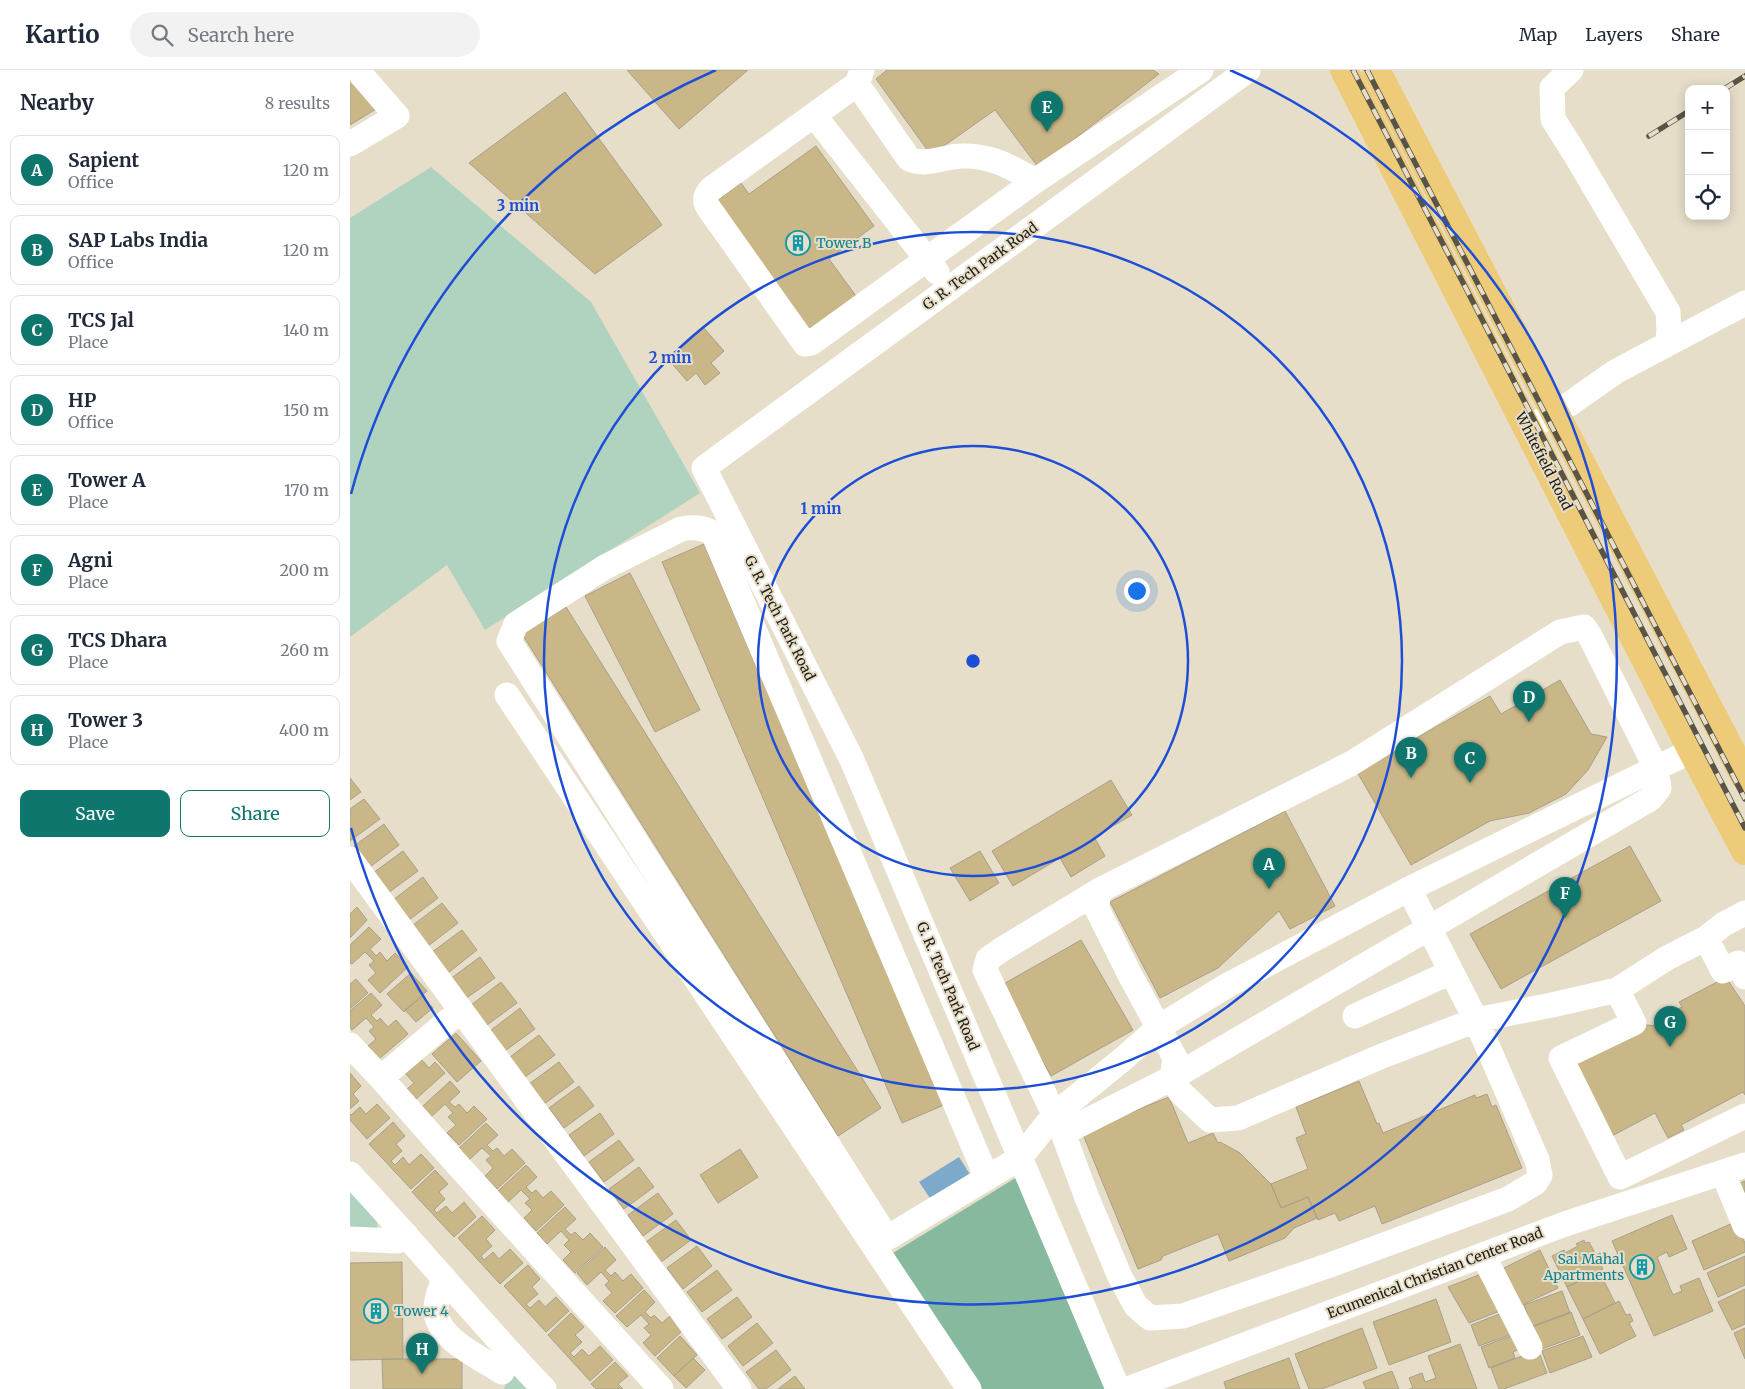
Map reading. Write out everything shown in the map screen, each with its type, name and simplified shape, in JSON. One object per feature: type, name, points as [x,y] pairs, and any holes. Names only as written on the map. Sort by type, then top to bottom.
[{"type":"main road","name":"Whitefield Road","points":[[1344,70],[1745,851]]},
{"type":"main road","points":[[1376,70],[1745,777]]},
{"type":"street","points":[[350,144],[397,116],[357,70]]},
{"type":"street","points":[[1035,181],[1007,165],[984,157],[960,156],[922,162],[915,162],[909,159],[860,77],[814,115],[711,189],[706,195],[705,202],[803,342],[808,344],[1035,181],[1201,70]]},
{"type":"street","points":[[1206,70],[1239,77]]},
{"type":"street","points":[[1571,70],[1552,88],[1553,119],[1668,312],[1669,332],[1667,344]]},
{"type":"street","name":"G. R. Tech Park Road","points":[[1118,1389],[852,760],[704,468],[1239,77]]},
{"type":"street","points":[[814,115],[949,288]]},
{"type":"street","points":[[958,236],[980,266]]},
{"type":"street","points":[[1527,429],[1568,405],[1615,372],[1745,303]]},
{"type":"street","points":[[987,1178],[713,533],[705,528],[692,527],[681,530],[605,567],[516,624],[509,641],[887,1238],[987,1178],[1020,1158],[1059,1124],[1124,1058],[1159,1027],[1228,985],[1409,889],[1692,751]]},
{"type":"street","points":[[1059,1124],[1172,1078],[1429,928],[1650,799],[1659,788],[1656,768],[1584,627],[1560,632],[1352,763],[1121,878],[988,959],[985,970],[1059,1124],[1120,1277],[1136,1306],[1150,1318],[1183,1316],[1330,1265],[1499,1202],[1535,1183],[1540,1175],[1537,1160],[1476,1020],[1452,972],[1429,928],[1409,889]]},
{"type":"street","points":[[507,695],[969,1389]]},
{"type":"street","points":[[350,859],[461,1010],[726,1384]]},
{"type":"street","points":[[1100,890],[1096,907],[1175,1058],[1172,1078],[1180,1092],[1210,1120],[1238,1118],[1382,1056],[1476,1020],[1552,1006],[1617,990],[1667,958],[1706,938],[1724,924],[1745,913]]},
{"type":"street","points":[[1706,938],[1723,971],[1738,963],[1745,977]]},
{"type":"street","points":[[1355,1016],[1452,972]]},
{"type":"street","points":[[1617,990],[1634,1023],[1561,1058],[1620,1177],[1745,1116]]},
{"type":"street","points":[[381,1078],[461,1010]]},
{"type":"street","points":[[350,1045],[660,1389]]},
{"type":"street","points":[[1734,1169],[1745,1226]]},
{"type":"street","name":"Ecumenical Christian Center Road","points":[[1128,1389],[1565,1224],[1734,1169]]},
{"type":"street","points":[[350,1174],[444,1278],[504,1373]]},
{"type":"street","points":[[350,1239],[397,1241],[406,1235]]},
{"type":"street","points":[[1483,1255],[1530,1347]]},
{"type":"street","points":[[444,1278],[436,1310],[438,1323],[445,1334],[504,1373],[544,1389]]},
{"type":"green space","points":[[431,167],[591,302],[700,493],[485,630],[447,565],[350,637],[350,218]]},
{"type":"green space","points":[[1019,1176],[1109,1389],[982,1389],[893,1253]]},
{"type":"green space","points":[[350,1188],[377,1219],[377,1232],[350,1233]]},
{"type":"green space","points":[[514,1375],[539,1389],[504,1389],[506,1383]]},
{"type":"water","points":[[959,1157],[971,1176],[932,1201],[919,1182]]},
{"type":"building","points":[[627,70],[748,70],[679,129]]},
{"type":"building","points":[[887,70],[1153,70],[1159,74],[1038,167],[995,110],[931,155],[876,79]]},
{"type":"building","points":[[350,80],[376,109],[350,125]]},
{"type":"building","points":[[565,92],[662,225],[595,274],[469,163]]},
{"type":"building","name":"Tower B","points":[[816,146],[874,226],[829,259],[856,296],[808,331],[715,202],[741,183],[749,194]]},
{"type":"building","points":[[703,327],[724,351],[711,363],[720,373],[705,385],[696,373],[687,381],[667,358]]},
{"type":"building","points":[[704,544],[944,1105],[902,1123],[662,562]]},
{"type":"building","points":[[630,573],[700,710],[655,732],[585,596]]},
{"type":"building","points":[[566,607],[881,1108],[838,1136],[522,634]]},
{"type":"building","points":[[1560,680],[1591,734],[1607,737],[1588,770],[1566,794],[1529,813],[1490,821],[1411,865],[1357,772],[1490,696],[1501,714]]},
{"type":"building","points":[[350,778],[361,792],[350,800]]},
{"type":"building","points":[[1111,780],[1132,815],[1094,837],[1105,856],[1071,877],[1060,858],[1013,886],[992,851]]},
{"type":"building","points":[[364,799],[380,819],[350,841],[350,809]]},
{"type":"building","points":[[1285,811],[1335,906],[1290,929],[1279,911],[1218,968],[1160,998],[1110,902]]},
{"type":"building","points":[[384,824],[399,845],[370,867],[354,846]]},
{"type":"building","points":[[1630,846],[1661,901],[1501,989],[1470,934]]},
{"type":"building","points":[[403,851],[418,871],[388,893],[373,873]]},
{"type":"building","points":[[980,851],[999,883],[970,901],[950,868]]},
{"type":"building","points":[[423,877],[438,898],[409,920],[393,900]]},
{"type":"building","points":[[442,903],[458,923],[428,946],[413,925]]},
{"type":"building","points":[[357,907],[367,920],[350,938],[350,914]]},
{"type":"building","points":[[369,927],[381,939],[370,949],[376,956],[380,952],[387,961],[395,953],[408,967],[380,993],[368,980],[376,973],[369,965],[374,961],[365,952],[352,964],[350,963],[350,945]]},
{"type":"building","points":[[462,930],[477,950],[448,973],[432,952]]},
{"type":"building","points":[[1081,940],[1133,1030],[1051,1076],[1000,986]]},
{"type":"building","points":[[480,957],[495,978],[465,999],[450,979]]},
{"type":"building","points":[[411,973],[427,991],[404,1012],[387,994]]},
{"type":"building","points":[[356,979],[368,993],[350,1009],[350,984]]},
{"type":"building","points":[[1716,981],[1729,982],[1745,1006],[1745,1095],[1743,1092],[1681,1125],[1684,1130],[1668,1138],[1655,1113],[1612,1136],[1567,1063],[1638,1024],[1657,1026],[1661,1032],[1680,1022],[1674,1011],[1682,1007],[1679,1002]]},
{"type":"building","points":[[501,982],[517,1003],[487,1025],[471,1005]]},
{"type":"building","points":[[371,993],[382,1005],[371,1015],[377,1021],[380,1018],[388,1027],[396,1020],[408,1034],[379,1059],[368,1046],[376,1039],[369,1031],[374,1027],[366,1018],[352,1030],[350,1027],[350,1011]]},
{"type":"building","points":[[422,996],[433,1008],[416,1022],[405,1010]]},
{"type":"building","points":[[520,1008],[535,1029],[505,1051],[490,1031]]},
{"type":"building","points":[[456,1033],[481,1061],[457,1082],[432,1054]]},
{"type":"building","points":[[539,1035],[555,1055],[525,1077],[510,1057]]},
{"type":"building","points":[[421,1059],[429,1068],[435,1062],[445,1073],[416,1099],[407,1089],[414,1083],[405,1073]]},
{"type":"building","points":[[559,1062],[574,1082],[544,1104],[529,1084]]},
{"type":"building","points":[[350,1073],[361,1086],[353,1094],[359,1101],[350,1109]]},
{"type":"building","points":[[450,1081],[460,1092],[449,1102],[455,1107],[459,1104],[467,1113],[474,1106],[487,1119],[459,1145],[447,1133],[456,1125],[448,1117],[453,1113],[445,1104],[431,1117],[422,1107]]},
{"type":"building","points":[[1359,1081],[1377,1124],[1379,1123],[1383,1133],[1475,1095],[1476,1098],[1487,1094],[1492,1107],[1496,1105],[1522,1168],[1382,1224],[1375,1206],[1339,1221],[1335,1213],[1318,1220],[1308,1197],[1281,1208],[1271,1184],[1308,1169],[1296,1138],[1306,1134],[1296,1107]]},
{"type":"building","points":[[579,1086],[594,1106],[564,1128],[549,1108]]},
{"type":"building","points":[[1169,1097],[1188,1143],[1213,1133],[1218,1143],[1220,1142],[1240,1153],[1271,1184],[1281,1208],[1308,1197],[1317,1218],[1294,1228],[1285,1238],[1229,1261],[1218,1234],[1163,1256],[1161,1260],[1138,1269],[1082,1132]]},
{"type":"building","points":[[377,1104],[390,1118],[367,1139],[350,1120],[350,1114],[360,1107],[366,1114]]},
{"type":"building","points":[[600,1113],[614,1134],[584,1156],[569,1135]]},
{"type":"building","points":[[393,1122],[405,1136],[396,1144],[402,1151],[391,1161],[395,1165],[403,1157],[409,1165],[421,1154],[434,1168],[411,1189],[369,1144]]},
{"type":"building","points":[[486,1123],[498,1135],[487,1145],[493,1151],[497,1148],[504,1156],[512,1149],[525,1163],[497,1189],[485,1176],[493,1168],[486,1160],[491,1156],[482,1148],[469,1160],[458,1149]]},
{"type":"building","points":[[619,1140],[634,1160],[604,1182],[589,1162]]},
{"type":"building","points":[[740,1149],[758,1177],[718,1203],[700,1175]]},
{"type":"building","points":[[526,1165],[537,1177],[526,1187],[532,1193],[536,1190],[543,1198],[551,1191],[564,1205],[536,1231],[524,1218],[532,1210],[525,1203],[530,1199],[521,1190],[508,1202],[498,1191]]},
{"type":"building","points":[[639,1167],[654,1187],[624,1209],[609,1189]]},
{"type":"building","points":[[435,1170],[448,1184],[439,1192],[445,1199],[434,1210],[437,1213],[446,1206],[452,1213],[464,1202],[476,1217],[454,1237],[412,1192]]},
{"type":"building","points":[[1745,1181],[1745,1193],[1740,1183]]},
{"type":"building","points":[[658,1193],[673,1214],[643,1236],[628,1215]]},
{"type":"building","points":[[565,1207],[576,1219],[565,1229],[571,1235],[575,1232],[583,1240],[590,1233],[603,1247],[575,1273],[563,1260],[571,1252],[564,1245],[569,1240],[561,1231],[547,1244],[537,1233]]},
{"type":"building","name":"Sai Mahal Apartments","points":[[1672,1215],[1687,1249],[1669,1257],[1667,1252],[1657,1257],[1673,1295],[1682,1291],[1680,1286],[1699,1278],[1713,1311],[1654,1336],[1612,1241]]},
{"type":"building","points":[[482,1216],[495,1230],[486,1239],[492,1246],[481,1256],[484,1260],[493,1252],[499,1259],[510,1249],[523,1263],[500,1284],[458,1238]]},
{"type":"building","points":[[676,1220],[691,1240],[661,1262],[646,1242]]},
{"type":"building","points":[[1735,1222],[1745,1243],[1745,1252],[1704,1270],[1692,1241]]},
{"type":"building","points":[[1584,1240],[1585,1243],[1589,1242],[1596,1255],[1600,1253],[1605,1263],[1601,1265],[1603,1269],[1567,1287],[1552,1256],[1564,1250],[1565,1253],[1578,1246],[1576,1244]]},
{"type":"building","points":[[697,1246],[712,1266],[683,1289],[667,1268]]},
{"type":"building","points":[[605,1247],[616,1260],[605,1270],[611,1276],[615,1272],[623,1281],[631,1274],[643,1288],[615,1313],[603,1301],[612,1293],[605,1285],[609,1281],[601,1272],[587,1285],[577,1273]]},
{"type":"building","points":[[1540,1250],[1558,1288],[1520,1306],[1502,1269]]},
{"type":"building","points":[[1745,1256],[1745,1285],[1718,1297],[1707,1273]]},
{"type":"building","name":"Tower 4","points":[[402,1262],[403,1359],[350,1360],[350,1263]]},
{"type":"building","points":[[528,1265],[540,1279],[532,1287],[538,1294],[526,1304],[530,1308],[539,1300],[545,1307],[556,1297],[569,1311],[546,1332],[504,1286]]},
{"type":"building","points":[[717,1270],[732,1290],[702,1312],[687,1292]]},
{"type":"building","points":[[1599,1271],[1615,1303],[1583,1319],[1567,1287]]},
{"type":"building","points":[[1486,1272],[1505,1309],[1469,1323],[1448,1287]]},
{"type":"building","points":[[1745,1289],[1745,1324],[1732,1330],[1718,1302]]},
{"type":"building","points":[[644,1290],[655,1302],[645,1312],[651,1318],[654,1315],[662,1323],[670,1316],[683,1330],[655,1356],[643,1343],[651,1335],[644,1328],[649,1324],[641,1315],[627,1327],[616,1316]]},
{"type":"building","points":[[1562,1291],[1570,1313],[1532,1327],[1524,1305]]},
{"type":"building","points":[[737,1297],[752,1317],[722,1339],[707,1319]]},
{"type":"building","points":[[1436,1299],[1451,1342],[1389,1365],[1373,1322]]},
{"type":"building","points":[[1619,1301],[1626,1315],[1630,1314],[1633,1321],[1629,1323],[1636,1336],[1600,1354],[1583,1319]]},
{"type":"building","points":[[1507,1311],[1515,1333],[1479,1346],[1471,1325]]},
{"type":"building","points":[[1571,1312],[1580,1335],[1542,1349],[1533,1326]]},
{"type":"building","points":[[571,1313],[584,1327],[575,1335],[582,1342],[570,1353],[574,1357],[582,1349],[589,1356],[600,1346],[613,1360],[590,1381],[548,1335]]},
{"type":"building","points":[[757,1323],[773,1343],[743,1366],[728,1346]]},
{"type":"building","points":[[1362,1328],[1377,1368],[1322,1389],[1309,1389],[1295,1354]]},
{"type":"building","points":[[1745,1328],[1745,1359],[1734,1333]]},
{"type":"building","points":[[1516,1334],[1522,1348],[1513,1352],[1515,1358],[1489,1368],[1481,1347]]},
{"type":"building","points":[[680,1336],[697,1355],[674,1376],[657,1358]]},
{"type":"building","points":[[1583,1336],[1592,1357],[1550,1373],[1542,1351]]},
{"type":"building","points":[[1460,1344],[1477,1389],[1409,1389],[1413,1388],[1409,1378],[1422,1373],[1425,1382],[1436,1378],[1428,1356]]},
{"type":"building","points":[[776,1350],[791,1370],[766,1389],[759,1389],[746,1372]]},
{"type":"building","points":[[1538,1350],[1547,1373],[1504,1389],[1499,1389],[1491,1368]]},
{"type":"building","points":[[693,1358],[705,1370],[686,1388],[674,1376]]},
{"type":"building","points":[[1289,1358],[1300,1389],[1226,1389],[1224,1382]]},
{"type":"building","points":[[382,1359],[462,1359],[462,1389],[383,1389]]},
{"type":"building","points":[[615,1362],[628,1376],[618,1384],[623,1389],[596,1389],[591,1384]]},
{"type":"building","points":[[1392,1371],[1399,1389],[1366,1389],[1363,1382]]},
{"type":"building","points":[[795,1376],[805,1389],[778,1389]]},
{"type":"railway","points":[[1353,70],[1745,828]]},
{"type":"railway","points":[[1367,70],[1745,799]]},
{"type":"railway","points":[[1730,85],[1745,76]]},
{"type":"railway","points":[[1649,136],[1685,114]]},
{"type":"place","name":"Tower A","points":[[1047,132]]},
{"type":"place","name":"Tower B","points":[[798,243]]},
{"type":"place","name":"HP","points":[[1529,722]]},
{"type":"place","name":"SAP Labs India","points":[[1411,778]]},
{"type":"place","name":"TCS Jal","points":[[1470,783]]},
{"type":"place","name":"Sapient","points":[[1269,889]]},
{"type":"place","name":"Agni","points":[[1565,918]]},
{"type":"place","name":"TCS Dhara","points":[[1670,1047]]},
{"type":"place","name":"Sai Mahal Apartments","points":[[1642,1267]]},
{"type":"place","name":"Tower 4","points":[[376,1311]]},
{"type":"place","name":"Tower 3","points":[[422,1374]]}]
